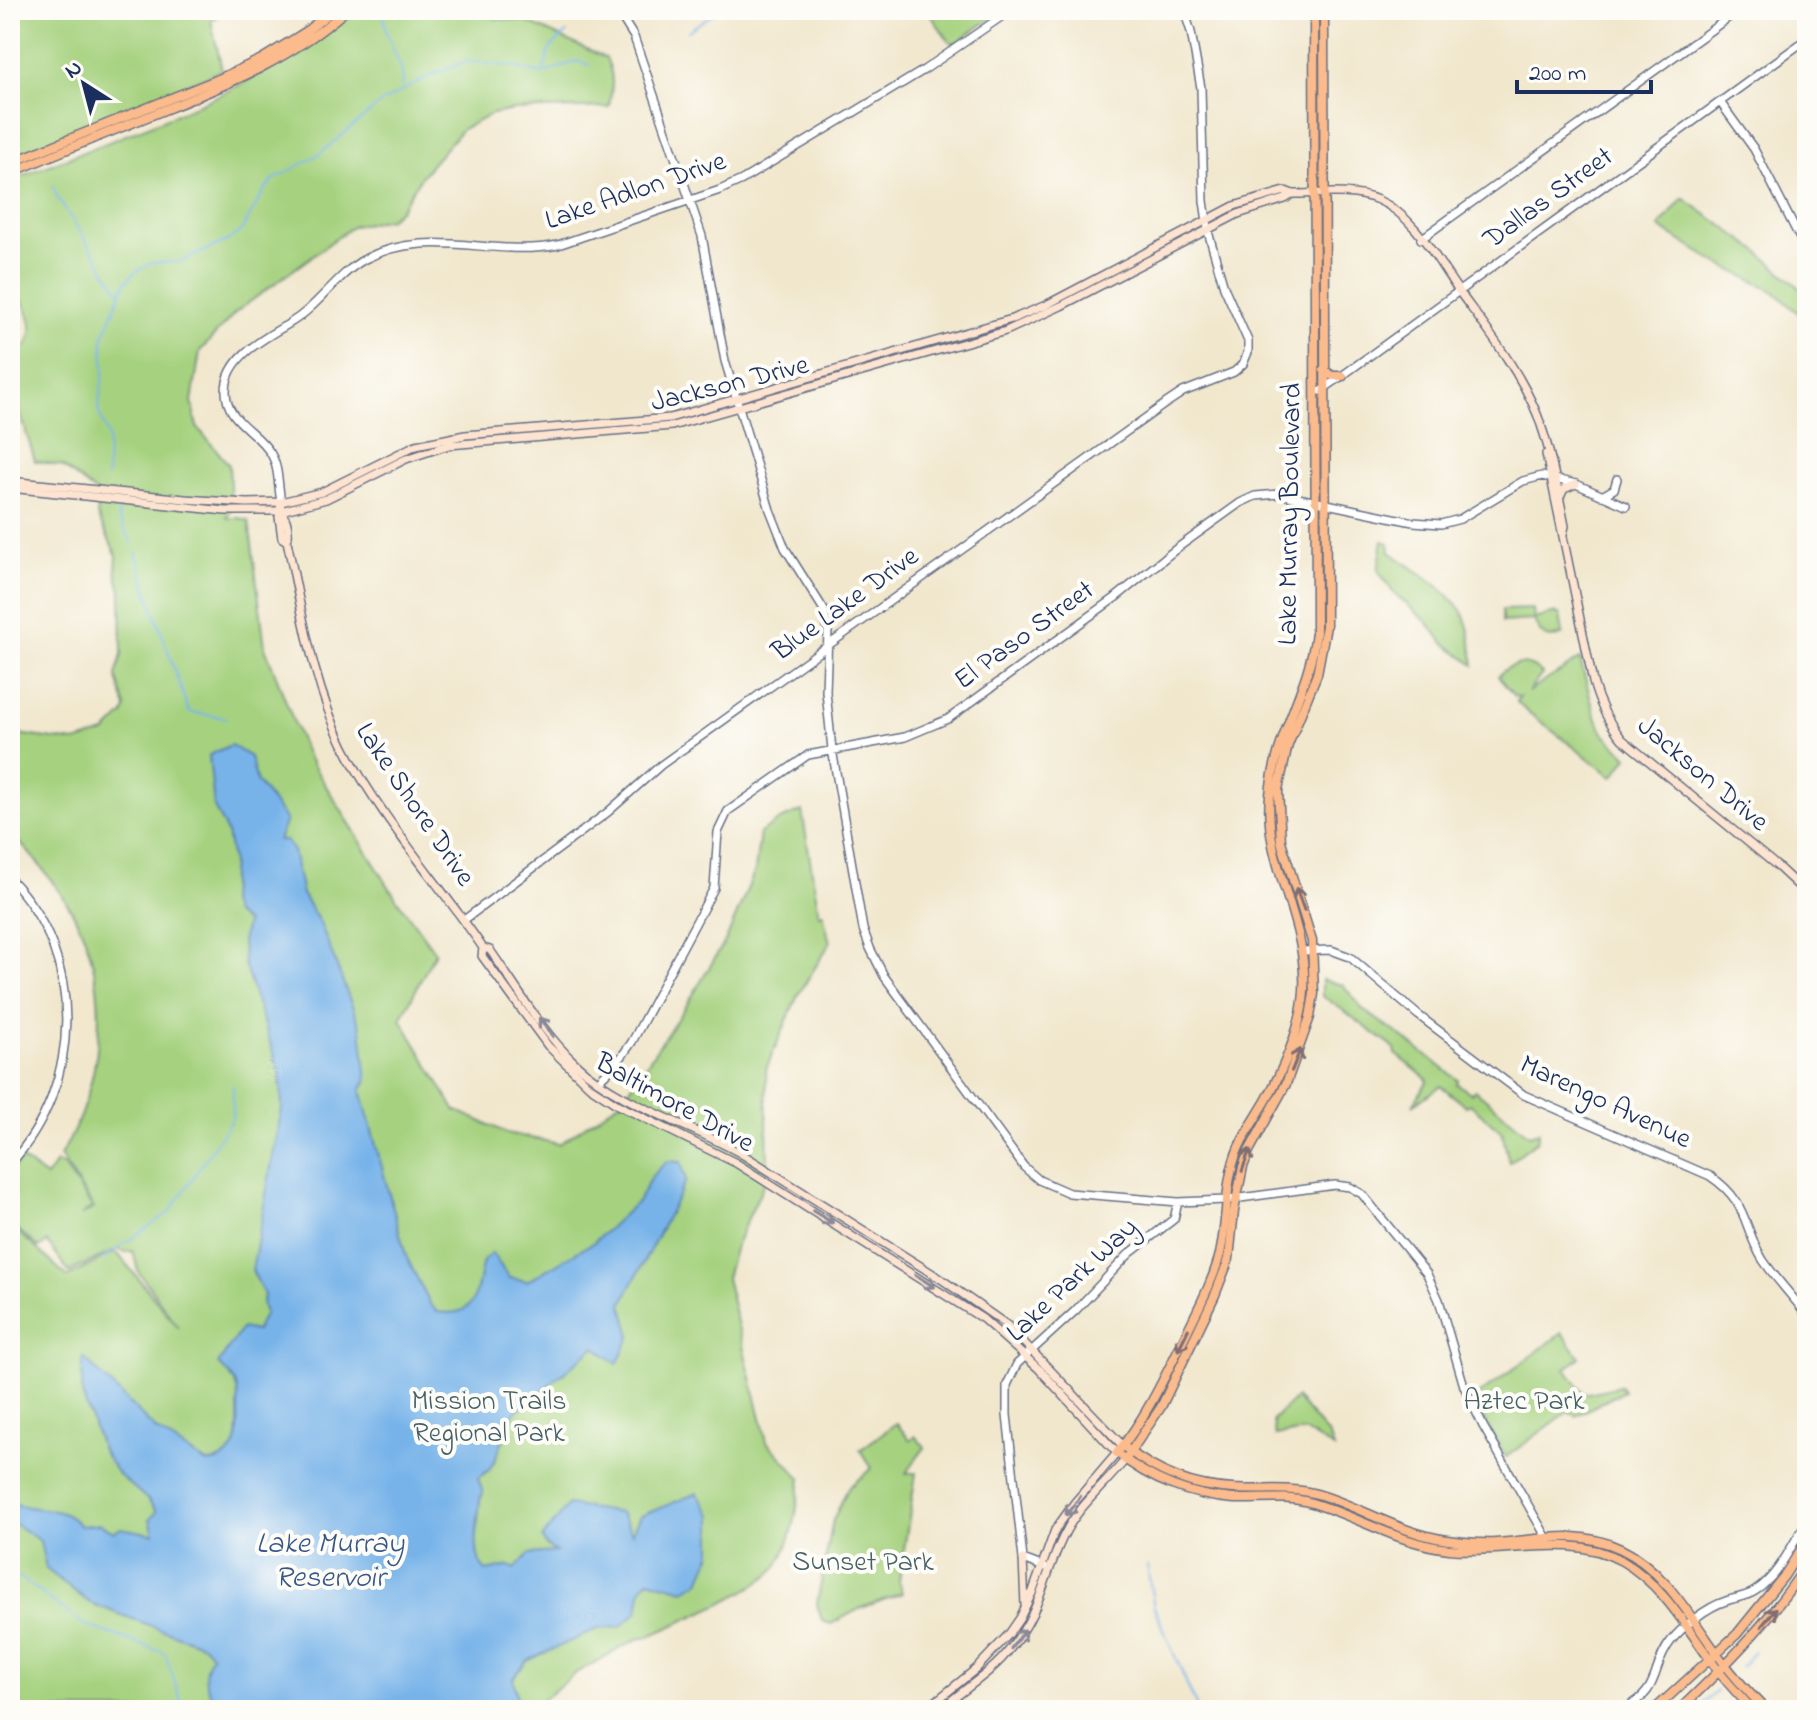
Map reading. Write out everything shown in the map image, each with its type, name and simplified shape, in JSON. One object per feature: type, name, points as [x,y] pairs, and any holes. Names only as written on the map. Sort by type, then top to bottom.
[{"type":"main road","name":"Lake Murray Boulevard","points":[[1314,10],[1324,370],[1320,391]]},
{"type":"main road","name":"Lake Murray Boulevard","points":[[940,1710],[984,1676],[1011,1648],[1029,1623],[1064,1535],[1168,1393],[1232,1245],[1232,1199],[1249,1151],[1286,1084],[1301,1047],[1313,951],[1305,913],[1281,841],[1278,790],[1288,745],[1314,683],[1324,639],[1320,502],[1319,194],[1324,10]]},
{"type":"main road","points":[[10,163],[221,78],[262,59],[341,11]]},
{"type":"main road","points":[[10,173],[241,78],[294,49],[341,11]]},
{"type":"main road","name":"Jackson Drive","points":[[10,488],[225,511],[281,511],[326,499],[417,454],[449,445],[505,438],[660,428],[1012,319],[1046,305],[1259,197],[1285,191],[1293,194],[1359,195],[1379,201],[1400,214],[1520,378],[1545,440],[1560,527],[1596,694],[1612,727],[1622,739],[1807,894]]},
{"type":"main road","points":[[1324,370],[1333,376],[1343,376]]},
{"type":"main road","name":"Jackson Drive","points":[[10,481],[185,499],[281,502],[322,492],[397,453],[433,440],[646,421],[737,404]]},
{"type":"main road","name":"Jackson Drive","points":[[1553,478],[1565,526],[1563,534]]},
{"type":"main road","points":[[1560,499],[1564,489],[1576,484]]},
{"type":"main road","name":"Lake Shore Drive","points":[[281,502],[316,675],[328,712],[344,747],[376,798],[483,948]]},
{"type":"main road","name":"Lake Murray Boulevard","points":[[1307,1004],[1296,917],[1271,843],[1269,803],[1276,754],[1304,686],[1314,651],[1320,502]]},
{"type":"main road","name":"Baltimore Drive","points":[[1124,1453],[1032,1348],[987,1310],[742,1154],[598,1081],[574,1062],[490,950],[483,948],[482,956],[548,1046],[589,1086],[618,1105],[736,1163],[983,1319],[1025,1355],[1124,1453],[1166,1473],[1209,1487],[1297,1489],[1345,1503],[1425,1536],[1494,1547],[1577,1536],[1622,1549],[1662,1580],[1753,1710]]},
{"type":"main road","name":"Lake Murray Boulevard","points":[[925,1710],[998,1649],[1025,1609],[1055,1530],[1063,1517],[1124,1453]]},
{"type":"main road","points":[[1654,1710],[1714,1658],[1765,1600],[1807,1540]]},
{"type":"main road","points":[[1023,1559],[1025,1609]]},
{"type":"main road","points":[[1679,1710],[1722,1669],[1793,1587],[1807,1564]]},
{"type":"main road","name":"Baltimore Drive","points":[[1722,1669],[1766,1710]]},
{"type":"street","points":[[617,10],[634,37],[691,200],[702,236],[725,361],[776,530],[824,610],[829,644],[826,692],[832,749],[863,929],[884,976],[1024,1167],[1058,1190],[1085,1196],[1178,1202],[1232,1199],[1335,1185],[1354,1189],[1369,1200],[1427,1274],[1439,1300],[1464,1386],[1483,1426],[1548,1540]]},
{"type":"street","name":"Lake Adlon Drive","points":[[259,342],[302,316],[356,265],[382,252],[434,242],[546,247],[733,184],[924,70],[1011,10]]},
{"type":"street","points":[[1184,10],[1201,88],[1208,224]]},
{"type":"street","points":[[1421,239],[1739,10]]},
{"type":"street","name":"Dallas Street","points":[[1320,391],[1807,39]]},
{"type":"street","points":[[1720,102],[1754,149],[1807,252]]},
{"type":"street","name":"Blue Lake Drive","points":[[464,920],[608,812],[661,765],[1165,404],[1183,392],[1238,370],[1247,357],[1247,337],[1224,287],[1208,224]]},
{"type":"street","name":"Lake Shore Drive","points":[[259,342],[232,368],[226,383],[226,394],[232,414],[272,455],[281,502]]},
{"type":"street","name":"El Paso Street","points":[[598,1081],[617,1063],[632,1042],[714,888],[718,832],[726,813],[794,762],[832,749],[905,737],[948,719],[1109,603],[1176,549],[1240,503],[1255,496],[1268,494],[1424,524],[1441,524],[1460,519],[1529,478],[1553,478]]},
{"type":"street","points":[[1553,478],[1576,484],[1626,506]]},
{"type":"street","points":[[1602,496],[1614,489],[1617,479]]},
{"type":"street","points":[[10,879],[45,926],[65,990],[67,1028],[62,1064],[47,1111],[10,1164]]},
{"type":"street","name":"Marengo Avenue","points":[[1302,951],[1331,950],[1350,957],[1418,1015],[1524,1095],[1710,1176],[1723,1185],[1737,1200],[1764,1262],[1807,1315]]},
{"type":"street","name":"Lake Park Way","points":[[1023,1559],[1005,1397],[1011,1374],[1025,1355],[1075,1311],[1129,1254],[1174,1219],[1178,1202]]},
{"type":"street","points":[[983,1319],[987,1310]]},
{"type":"street","points":[[1622,1710],[1644,1695],[1657,1674],[1664,1651],[1690,1624],[1725,1601],[1757,1590],[1770,1578],[1807,1521]]},
{"type":"street","points":[[1023,1559],[1051,1569]]},
{"type":"green space","points":[[10,10],[225,10],[211,21],[222,70],[10,157]]},
{"type":"green space","name":"Mission Trails Regional Park","points":[[356,10],[478,10],[496,19],[525,21],[606,58],[612,77],[609,107],[514,110],[492,114],[462,129],[389,219],[353,226],[236,312],[200,351],[192,402],[197,427],[229,465],[231,508],[227,518],[249,521],[265,647],[306,754],[396,898],[435,952],[401,1019],[455,1110],[507,1133],[559,1144],[622,1100],[688,1003],[727,938],[755,871],[760,833],[802,811],[819,914],[823,913],[830,943],[797,997],[766,1069],[768,1175],[735,1246],[726,1278],[767,1442],[801,1478],[794,1524],[777,1566],[754,1585],[697,1615],[637,1639],[577,1672],[530,1710],[10,1710],[10,1225],[68,1277],[113,1253],[118,1254],[179,1328],[138,1271],[133,1251],[118,1249],[69,1272],[47,1242],[39,1248],[10,1223],[10,1172],[21,1159],[46,1177],[56,1163],[63,1165],[92,1207],[81,1216],[94,1208],[60,1156],[75,1129],[94,1069],[98,1005],[95,973],[87,943],[74,915],[45,871],[10,832],[10,733],[75,742],[105,733],[126,708],[116,675],[122,655],[117,556],[97,515],[100,496],[62,466],[35,461],[18,406],[10,392],[10,352],[14,347],[26,346],[31,327],[10,270],[10,181],[145,127],[234,87],[277,65]]},
{"type":"green space","points":[[927,10],[1003,10],[954,44]]},
{"type":"green space","points":[[1683,198],[1754,248],[1807,294],[1807,321],[1774,291],[1713,261],[1659,227]]},
{"type":"green space","points":[[1383,541],[1389,543],[1390,552],[1437,585],[1460,609],[1468,628],[1474,665],[1443,642],[1427,622],[1393,592],[1378,570]]},
{"type":"green space","points":[[1533,609],[1534,619],[1556,613],[1560,615],[1563,634],[1552,638],[1544,636],[1534,620],[1502,622],[1502,610]]},
{"type":"green space","points":[[1580,659],[1595,715],[1605,735],[1628,757],[1613,777],[1524,709],[1516,701],[1520,697],[1514,696],[1498,676],[1514,665],[1537,669],[1542,674],[1528,692]]},
{"type":"green space","points":[[1322,980],[1343,985],[1363,1010],[1458,1080],[1457,1084],[1471,1093],[1475,1090],[1529,1135],[1539,1132],[1537,1141],[1509,1162],[1502,1132],[1470,1104],[1466,1106],[1441,1086],[1413,1105],[1428,1080],[1396,1054],[1395,1048],[1322,996]]},
{"type":"green space","name":"Aztec Park","points":[[1562,1333],[1580,1357],[1566,1369],[1584,1394],[1621,1386],[1624,1391],[1575,1416],[1569,1411],[1506,1457],[1482,1417],[1476,1397]]},
{"type":"green space","points":[[1296,1398],[1330,1437],[1334,1448],[1305,1431],[1275,1436],[1273,1420]]},
{"type":"green space","name":"Sunset Park","points":[[896,1423],[910,1440],[915,1436],[925,1447],[906,1473],[916,1473],[899,1581],[902,1593],[859,1609],[831,1624],[822,1621],[817,1604],[833,1520],[848,1488],[872,1468],[860,1450]]},
{"type":"water","name":"Lake Murray Reservoir","points":[[231,745],[250,757],[257,782],[286,820],[278,841],[286,841],[293,851],[302,894],[320,923],[361,1029],[367,1080],[361,1090],[406,1256],[437,1312],[451,1313],[468,1306],[476,1292],[483,1261],[492,1253],[509,1278],[527,1281],[594,1242],[638,1201],[651,1177],[667,1161],[681,1162],[686,1181],[622,1304],[631,1336],[617,1364],[595,1347],[514,1413],[496,1458],[489,1470],[478,1478],[483,1493],[477,1547],[486,1571],[510,1566],[515,1569],[529,1554],[556,1552],[547,1547],[542,1538],[568,1505],[621,1513],[632,1533],[640,1516],[697,1493],[712,1515],[712,1553],[700,1581],[684,1590],[648,1580],[642,1587],[638,1611],[620,1627],[597,1629],[527,1661],[513,1678],[519,1710],[281,1710],[267,1705],[253,1710],[218,1710],[205,1677],[211,1655],[203,1645],[90,1603],[46,1569],[40,1541],[10,1521],[10,1502],[65,1514],[80,1526],[100,1524],[114,1532],[121,1528],[154,1534],[150,1519],[157,1512],[118,1474],[102,1450],[82,1394],[83,1357],[157,1431],[207,1463],[225,1457],[235,1445],[237,1389],[232,1378],[218,1364],[242,1328],[256,1331],[265,1313],[262,1305],[264,1295],[252,1270],[282,1108],[280,1073],[244,964],[242,942],[246,923],[234,914],[229,900],[232,862],[227,833],[214,807],[209,755]]},
{"type":"waterway","points":[[384,10],[387,32],[402,71],[402,88]]},
{"type":"waterway","points":[[688,31],[718,10]]},
{"type":"waterway","points":[[543,73],[550,48],[567,33]]},
{"type":"waterway","points":[[107,477],[108,436],[98,410],[104,370],[103,337],[125,283],[134,273],[151,263],[180,262],[229,240],[241,231],[266,188],[275,179],[318,155],[381,103],[429,76],[467,61],[511,66],[542,74],[577,61],[589,65]]},
{"type":"waterway","points":[[53,186],[57,197],[120,292]]},
{"type":"waterway","points":[[119,511],[118,517],[132,543]]},
{"type":"waterway","points":[[136,552],[189,712],[226,718]]},
{"type":"waterway","points":[[101,1260],[170,1212],[232,1119],[233,1086]]},
{"type":"waterway","points":[[1147,1566],[1154,1607],[1198,1710]]},
{"type":"waterway","points":[[10,1570],[83,1624],[165,1653],[184,1710]]},
{"type":"waterway","points":[[1741,1667],[1754,1651]]},
{"type":"waterway","points":[[1697,1710],[1717,1691]]}]
